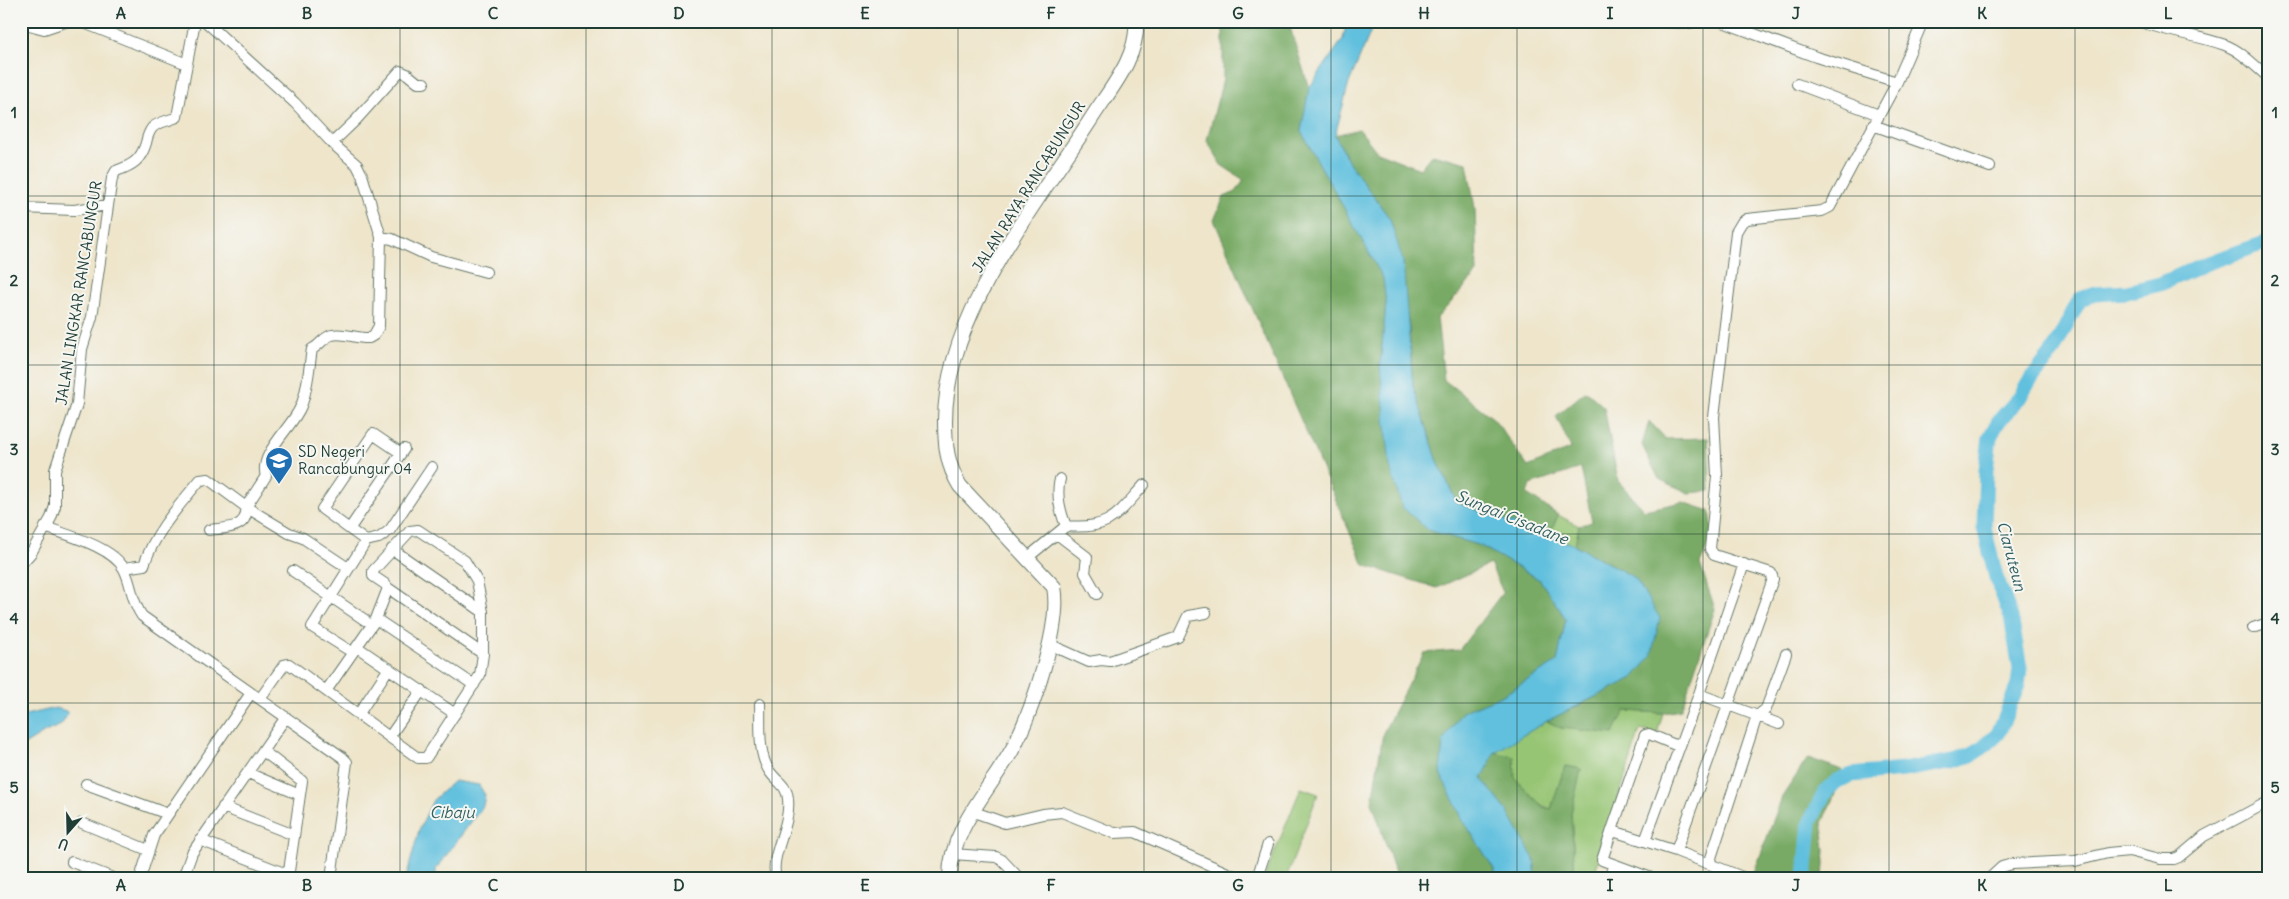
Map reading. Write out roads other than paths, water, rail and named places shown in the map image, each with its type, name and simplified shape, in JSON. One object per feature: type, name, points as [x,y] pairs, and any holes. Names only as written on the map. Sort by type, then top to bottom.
[{"type":"main road","name":"JALAN RAYA RANCABUNGUR","points":[[950,878],[952,854],[956,841],[1011,750],[1023,726],[1050,644],[1056,615],[1054,587],[960,486],[952,471],[947,457],[945,437],[948,381],[960,340],[982,291],[1028,212],[1077,142],[1129,58],[1136,38],[1136,21]]},
{"type":"street","points":[[21,23],[44,29],[68,21]]},
{"type":"street","points":[[79,21],[187,64]]},
{"type":"street","name":"JALAN LINGKAR RANCABUNGUR","points":[[22,563],[31,553],[55,506],[55,470],[71,428],[77,404],[82,349],[92,318],[114,174],[138,160],[142,155],[151,129],[156,124],[177,117],[195,21]]},
{"type":"street","points":[[205,21],[295,103],[332,143],[349,157],[362,175],[381,237],[378,326],[374,335],[368,338],[332,335],[312,349],[301,407],[268,455],[263,469],[266,476],[246,507],[247,514],[242,523],[236,526],[209,530]]},
{"type":"street","points":[[1639,21],[1688,24],[1699,21]]},
{"type":"street","points":[[1720,21],[1816,57],[1897,82]]},
{"type":"street","points":[[1676,851],[1773,578],[1771,573],[1714,555],[1710,549],[1717,476],[1714,417],[1736,232],[1742,222],[1747,219],[1826,210],[1830,207],[1897,82],[1923,21]]},
{"type":"street","points":[[2139,21],[2225,45],[2240,53],[2268,77]]},
{"type":"street","points":[[332,143],[356,120],[400,71],[418,83],[424,83]]},
{"type":"street","points":[[1797,84],[1879,115]]},
{"type":"street","points":[[1873,125],[1990,167]]},
{"type":"street","points":[[21,208],[74,210],[108,205]]},
{"type":"street","points":[[381,237],[392,239],[431,257],[486,272]]},
{"type":"street","points":[[350,528],[402,451],[373,434],[322,509],[366,541]]},
{"type":"street","points":[[432,467],[390,530],[379,538],[366,541],[312,627],[389,668],[455,714]]},
{"type":"street","points":[[1060,478],[1058,488],[1060,505],[1066,526]]},
{"type":"street","points":[[124,568],[144,565],[150,547],[164,525],[200,480],[208,479],[246,507],[289,533],[303,538],[348,568]]},
{"type":"street","points":[[1026,558],[1066,526],[1088,527],[1102,524],[1126,506],[1144,485]]},
{"type":"street","points":[[45,527],[102,550],[115,558],[124,568],[135,607],[142,616],[342,756],[347,762],[331,878]]},
{"type":"street","points":[[140,878],[154,835],[168,814],[255,696],[284,665],[289,664],[418,758],[426,758],[480,675],[483,654],[484,612],[474,574],[465,561],[418,530],[410,530],[373,572],[373,576],[483,654]]},
{"type":"street","points":[[1057,534],[1087,557],[1086,577],[1097,594]]},
{"type":"street","points":[[392,549],[484,612]]},
{"type":"street","points":[[1645,841],[1744,564]]},
{"type":"street","points":[[293,571],[330,598],[365,620]]},
{"type":"street","points":[[326,691],[352,648],[376,619],[388,588]]},
{"type":"street","points":[[1050,644],[1089,662],[1110,661],[1178,636],[1188,616],[1206,613]]},
{"type":"street","points":[[376,619],[474,685]]},
{"type":"street","points":[[2253,628],[2268,623]]},
{"type":"street","points":[[1709,864],[1757,716],[1766,709],[1786,654]]},
{"type":"street","points":[[358,715],[389,668]]},
{"type":"street","points":[[390,736],[422,690]]},
{"type":"street","points":[[1699,694],[1779,724]]},
{"type":"street","points":[[760,704],[761,747],[769,771],[786,788],[788,799],[787,822],[774,865],[776,878]]},
{"type":"street","points":[[184,878],[192,852],[286,717]]},
{"type":"street","points":[[1651,878],[1603,862],[1602,859],[1645,735],[1649,734],[1680,747]]},
{"type":"street","points":[[200,840],[288,876],[302,782],[263,751]]},
{"type":"street","points":[[248,773],[300,795]]},
{"type":"street","points":[[86,784],[168,814]]},
{"type":"street","points":[[1990,878],[2002,867],[2012,864],[2075,861],[2108,853],[2129,851],[2160,859],[2174,859],[2204,836],[2268,802]]},
{"type":"street","points":[[223,807],[294,835]]},
{"type":"street","points":[[974,812],[1005,823],[1043,814],[1062,812],[1114,833],[1135,832],[1239,878]]},
{"type":"street","points":[[82,823],[148,850]]},
{"type":"street","points":[[1611,833],[1616,832],[1676,851],[1745,878]]},
{"type":"street","points":[[1257,878],[1268,844]]},
{"type":"street","points":[[952,854],[996,857],[1002,860],[1019,878]]},
{"type":"street","points":[[72,862],[113,878]]},
{"type":"street","points":[[1610,878],[1613,865]]},
{"type":"water","points":[[1347,21],[1375,21],[1349,83],[1335,135],[1348,161],[1390,219],[1403,261],[1413,386],[1438,462],[1457,503],[1575,545],[1635,578],[1660,618],[1651,657],[1633,678],[1547,721],[1495,752],[1482,779],[1507,811],[1534,859],[1536,878],[1497,878],[1494,869],[1463,820],[1440,773],[1443,741],[1462,712],[1503,695],[1557,662],[1566,619],[1540,580],[1481,546],[1428,530],[1402,507],[1390,467],[1380,367],[1386,304],[1383,278],[1301,131],[1309,88],[1343,39]]},
{"type":"water","points":[[56,708],[66,711],[68,714],[61,725],[45,732],[21,747],[21,716]]},
{"type":"water","name":"Cibaju","points":[[454,781],[479,785],[485,795],[483,806],[436,869],[436,878],[406,878],[419,830],[433,800]]},
{"type":"waterway","name":"Ciaruteun","points":[[1805,878],[1810,822],[1825,792],[1837,781],[1852,775],[1903,770],[1954,761],[1971,755],[1998,734],[2018,685],[2020,668],[2011,617],[1996,577],[1984,527],[1986,470],[1990,437],[1998,422],[2020,397],[2029,382],[2052,353],[2080,299],[2095,294],[2127,292],[2160,284],[2207,263],[2268,242]]},
{"type":"place","name":"SD Negeri Rancabungur 04","points":[[279,485]]},
{"type":"water label","name":"Sungai Cisadane","points":[[1512,517]]}]
